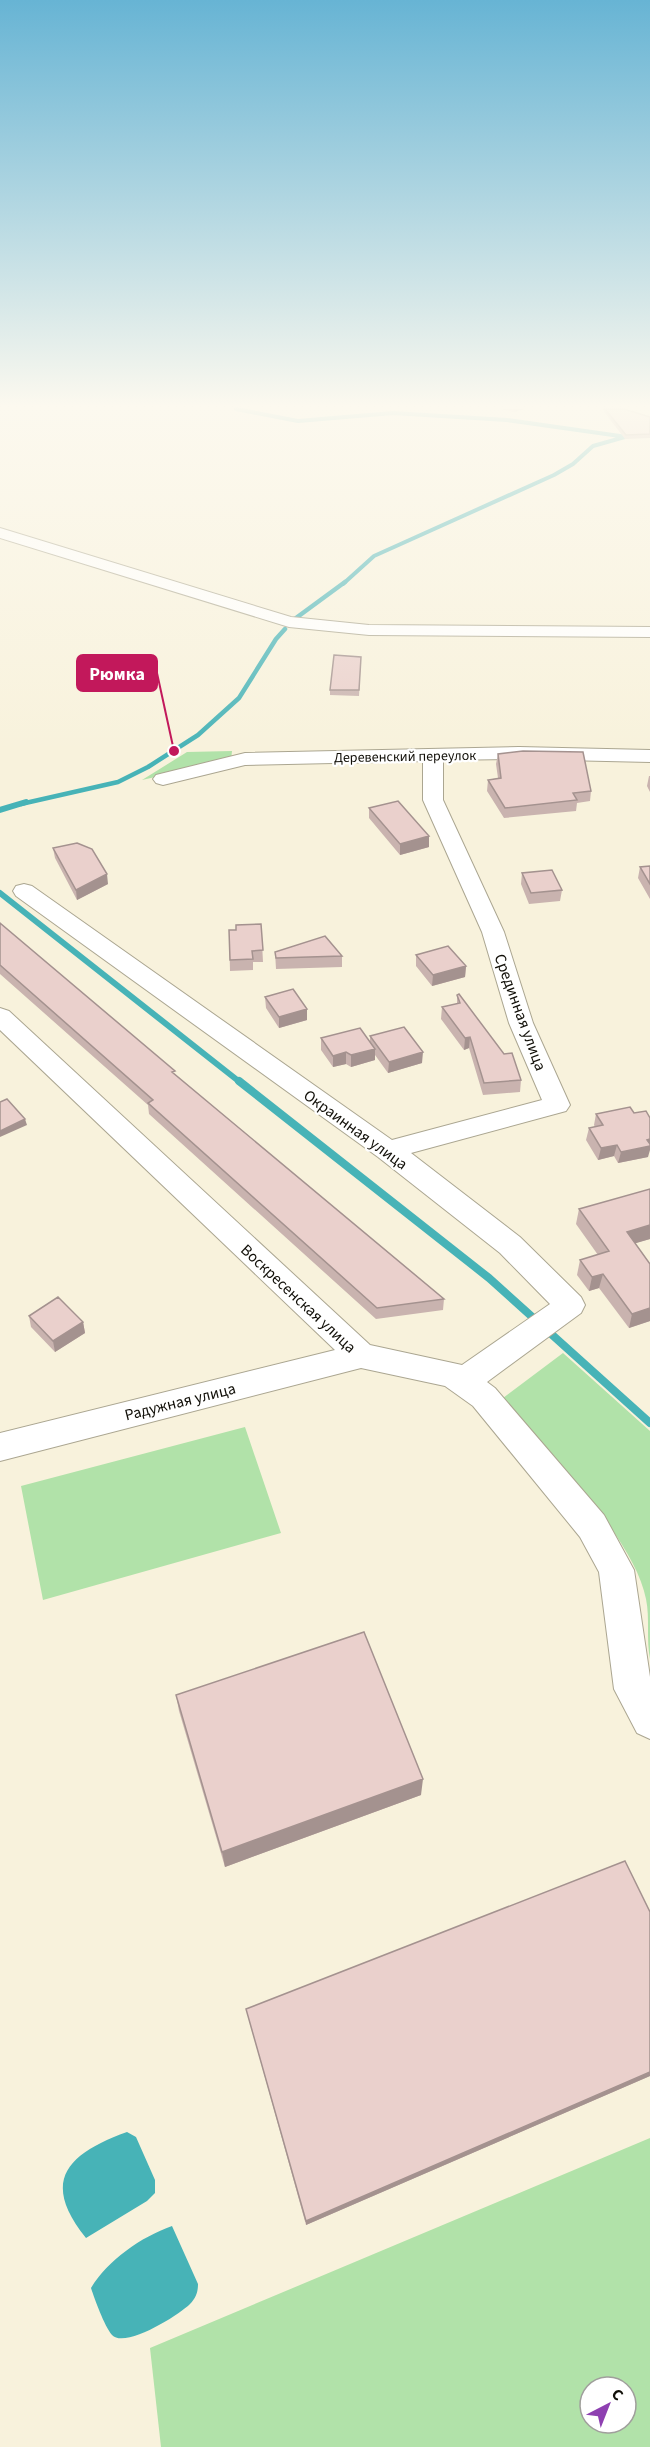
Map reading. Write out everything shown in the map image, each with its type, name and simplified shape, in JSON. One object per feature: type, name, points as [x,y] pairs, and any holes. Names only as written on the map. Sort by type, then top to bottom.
[{"type":"street","points":[[0,533],[289,622],[324,627],[379,630],[650,632]]},
{"type":"street","name":"Деревенский переулок","points":[[163,779],[245,759],[519,753],[650,756]]},
{"type":"street","name":"Срединная улица","points":[[388,1150],[556,1105],[521,1023],[493,932],[433,800],[433,755]]},
{"type":"street","name":"Окраинная улица","points":[[24,891],[388,1150],[510,1245],[570,1305],[463,1382]]},
{"type":"street","name":"Воскресенская улица","points":[[0,1016],[361,1356],[453,1375],[484,1397],[585,1518],[616,1570],[633,1689],[650,1720]]},
{"type":"street","name":"Радужная улица","points":[[0,1447],[361,1356]]},
{"type":"green space","points":[[232,751],[231,760],[142,780],[187,752]]},
{"type":"green space","points":[[563,1353],[650,1431],[650,1659],[646,1599],[638,1575],[624,1548],[585,1494],[503,1398]]},
{"type":"green space","points":[[245,1427],[281,1533],[43,1600],[21,1486]]},
{"type":"green space","points":[[650,2138],[650,2447],[161,2447],[150,2348]]},
{"type":"water","points":[[127,2132],[136,2137],[155,2180],[155,2193],[147,2201],[86,2238],[72,2218],[64,2200],[63,2185],[67,2171],[76,2159],[90,2149]]},
{"type":"water","points":[[172,2226],[198,2284],[195,2297],[184,2309],[152,2329],[128,2338],[112,2335],[91,2288],[106,2268],[126,2251],[149,2236]]},
{"type":"building","points":[[334,655],[361,657],[359,690],[330,690]]},
{"type":"building","points":[[523,751],[583,752],[591,791],[573,793],[577,800],[505,808],[488,780],[501,778],[498,754]]},
{"type":"building","points":[[398,801],[429,836],[400,844],[369,808]]},
{"type":"building","points":[[77,843],[92,849],[107,874],[76,890],[53,848]]},
{"type":"building","points":[[650,866],[650,884],[640,867]]},
{"type":"building","points":[[552,870],[562,890],[531,893],[522,873]]},
{"type":"building","points":[[0,923],[175,1071],[172,1072],[444,1299],[377,1308],[148,1103],[153,1100],[0,965]]},
{"type":"building","points":[[261,924],[263,950],[252,951],[253,959],[230,960],[229,930],[236,930],[236,925]]},
{"type":"building","points":[[325,936],[342,956],[276,958],[275,952]]},
{"type":"building","points":[[448,946],[466,966],[433,975],[416,955]]},
{"type":"building","points":[[293,989],[307,1009],[279,1017],[265,997]]},
{"type":"building","points":[[459,994],[504,1054],[512,1053],[521,1080],[484,1083],[470,1037],[465,1038],[442,1007],[460,1003],[457,995]]},
{"type":"building","points":[[404,1027],[423,1052],[389,1062],[370,1036]]},
{"type":"building","points":[[360,1028],[375,1049],[351,1055],[346,1052],[333,1056],[321,1038]]},
{"type":"building","points":[[7,1099],[25,1119],[0,1131],[0,1102]]},
{"type":"building","points":[[630,1107],[634,1113],[646,1111],[650,1118],[650,1139],[647,1140],[650,1146],[621,1152],[617,1145],[601,1148],[589,1128],[603,1125],[596,1114]]},
{"type":"building","points":[[650,1189],[650,1225],[627,1232],[650,1264],[650,1308],[632,1314],[603,1274],[592,1277],[580,1260],[609,1251],[579,1209]]},
{"type":"building","points":[[58,1297],[83,1322],[53,1341],[29,1316]]},
{"type":"building","points":[[364,1632],[423,1779],[222,1852],[176,1695]]},
{"type":"building","points":[[625,1861],[650,1912],[650,2072],[306,2221],[246,2009]]},
{"type":"waterway","points":[[343,584],[374,556],[447,523]]},
{"type":"waterway","points":[[296,618],[345,582]]},
{"type":"waterway","points":[[21,804],[118,782],[148,767],[198,735],[239,698],[276,639],[285,629]]},
{"type":"waterway","points":[[0,810],[26,802]]},
{"type":"waterway","points":[[0,893],[241,1083]]},
{"type":"waterway","points":[[239,1081],[489,1278],[650,1423]]},
{"type":"place","name":"Рюмка","points":[[174,751]]}]
